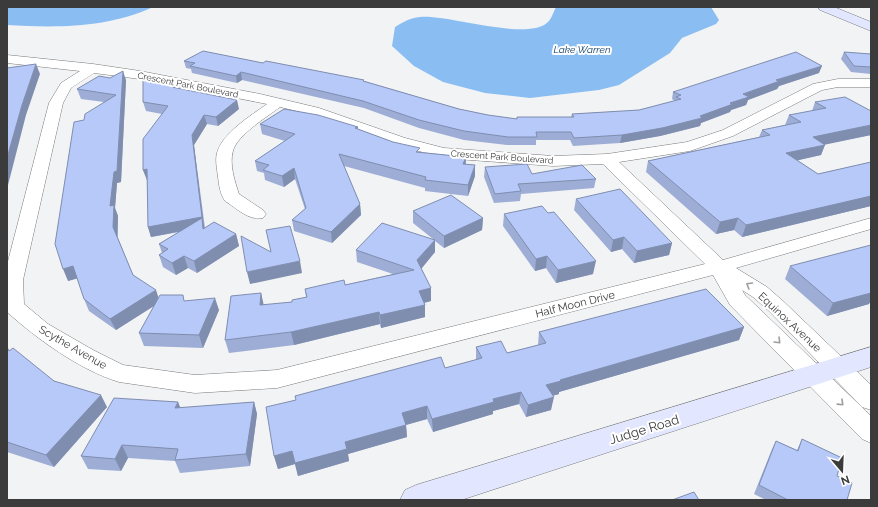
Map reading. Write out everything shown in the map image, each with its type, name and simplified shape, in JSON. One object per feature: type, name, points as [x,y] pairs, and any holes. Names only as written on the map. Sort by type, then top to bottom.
[{"type":"street","points":[[824,7],[871,27]]},
{"type":"street","name":"Crescent Park Boulevard","points":[[7,64],[20,59],[140,75],[278,102],[314,111],[400,141],[443,153],[553,161],[607,159],[690,146],[728,133],[818,87],[838,83],[871,83]]},
{"type":"street","name":"Crescent Park Boulevard","points":[[7,64],[22,68],[64,65]]},
{"type":"street","name":"Scythe Avenue","points":[[93,68],[66,86],[56,103],[13,280],[14,307],[40,329],[85,356],[119,372],[195,384],[278,378]]},
{"type":"street","points":[[257,214],[231,197],[227,184],[224,151],[232,139],[278,102]]},
{"type":"street","name":"Equinox Avenue","points":[[607,159],[719,267],[760,292],[776,306],[825,372]]},
{"type":"street","name":"Half Moon Drive","points":[[278,378],[719,267],[871,223]]},
{"type":"street","name":"Equinox Avenue","points":[[719,267],[737,300],[750,313],[825,372]]},
{"type":"street","points":[[750,313],[776,306]]},
{"type":"street","name":"Judge Road","points":[[416,500],[871,357]]},
{"type":"street","points":[[825,372],[871,400]]},
{"type":"street","points":[[825,372],[871,432]]},
{"type":"water","points":[[7,7],[153,7],[136,14],[100,23],[44,26],[7,25]]},
{"type":"water","name":"Lake Warren","points":[[556,7],[711,7],[719,20],[716,24],[682,38],[670,53],[619,85],[599,90],[530,98],[485,93],[443,82],[414,66],[392,46],[395,27],[413,18],[433,17],[507,29],[525,29],[539,27],[549,21]]},
{"type":"building","points":[[203,51],[263,63],[266,61],[364,80],[363,81],[459,109],[517,119],[517,117],[574,117],[572,114],[639,110],[681,99],[676,97],[681,95],[673,92],[796,52],[822,66],[776,80],[780,81],[743,94],[749,97],[730,103],[733,104],[700,116],[702,118],[662,128],[622,135],[574,138],[571,132],[536,132],[537,137],[508,137],[464,131],[419,120],[363,101],[241,72],[236,76],[190,66],[195,63],[184,61]]},
{"type":"building","points":[[844,52],[871,54],[871,67],[854,66]]},
{"type":"building","points":[[36,64],[22,105],[7,158],[7,68]]},
{"type":"building","points":[[123,71],[117,171],[114,172],[110,206],[114,205],[113,227],[133,275],[156,290],[110,319],[84,299],[73,266],[63,269],[55,244],[74,122],[84,120],[85,114],[116,95],[77,89],[99,76],[110,78]]},
{"type":"building","points":[[143,80],[176,85],[172,87],[237,100],[216,117],[204,115],[192,135],[202,217],[148,227],[147,169],[143,170],[143,139],[168,106],[143,102]]},
{"type":"building","points":[[845,97],[871,111],[871,125],[813,137],[825,145],[786,153],[818,174],[871,162],[871,196],[746,225],[738,218],[720,222],[648,161],[770,135],[762,130],[801,122],[789,115],[826,108],[815,102]]},
{"type":"building","points":[[284,109],[318,115],[358,127],[355,128],[393,142],[420,148],[416,152],[466,157],[463,164],[475,165],[468,185],[425,180],[426,177],[339,154],[360,204],[331,232],[292,220],[306,208],[294,168],[282,176],[263,170],[269,165],[255,161],[295,134],[260,124]]},
{"type":"building","points":[[527,164],[532,174],[582,165],[596,179],[518,184],[521,191],[495,194],[485,167]]},
{"type":"building","points":[[620,189],[672,243],[637,251],[624,237],[613,240],[576,199]]},
{"type":"building","points":[[451,195],[483,218],[444,236],[413,211]]},
{"type":"building","points":[[542,206],[548,213],[554,212],[596,261],[558,270],[547,256],[536,259],[504,214]]},
{"type":"building","points":[[202,218],[203,229],[214,222],[236,234],[194,261],[184,256],[172,263],[159,255],[168,249],[159,244]]},
{"type":"building","points":[[382,223],[435,240],[417,260],[431,288],[419,291],[425,305],[380,315],[379,312],[291,332],[225,340],[231,296],[261,293],[260,305],[292,302],[292,300],[307,297],[305,289],[344,280],[345,285],[414,270],[356,250]]},
{"type":"building","points":[[290,226],[300,261],[247,272],[241,236],[271,252],[266,230]]},
{"type":"building","points":[[871,245],[871,293],[833,303],[790,266]]},
{"type":"building","points":[[706,289],[744,327],[546,385],[554,397],[528,405],[521,392],[493,399],[494,402],[432,419],[427,406],[402,413],[406,425],[345,442],[347,449],[295,463],[292,451],[274,456],[266,407],[296,400],[295,396],[441,357],[445,368],[482,358],[476,347],[501,341],[507,353],[546,343],[539,332]]},
{"type":"building","points":[[160,295],[183,295],[184,301],[215,298],[199,335],[139,333]]},
{"type":"building","points":[[7,347],[9,351],[13,348],[54,381],[101,395],[46,455],[7,442]]},
{"type":"building","points":[[114,398],[178,402],[175,408],[254,402],[246,454],[175,460],[178,449],[122,445],[115,459],[81,456]]},
{"type":"building","points":[[802,439],[842,458],[837,476],[852,483],[847,500],[788,500],[759,485],[776,441],[798,451]]},
{"type":"building","points":[[694,492],[699,500],[672,500]]}]
